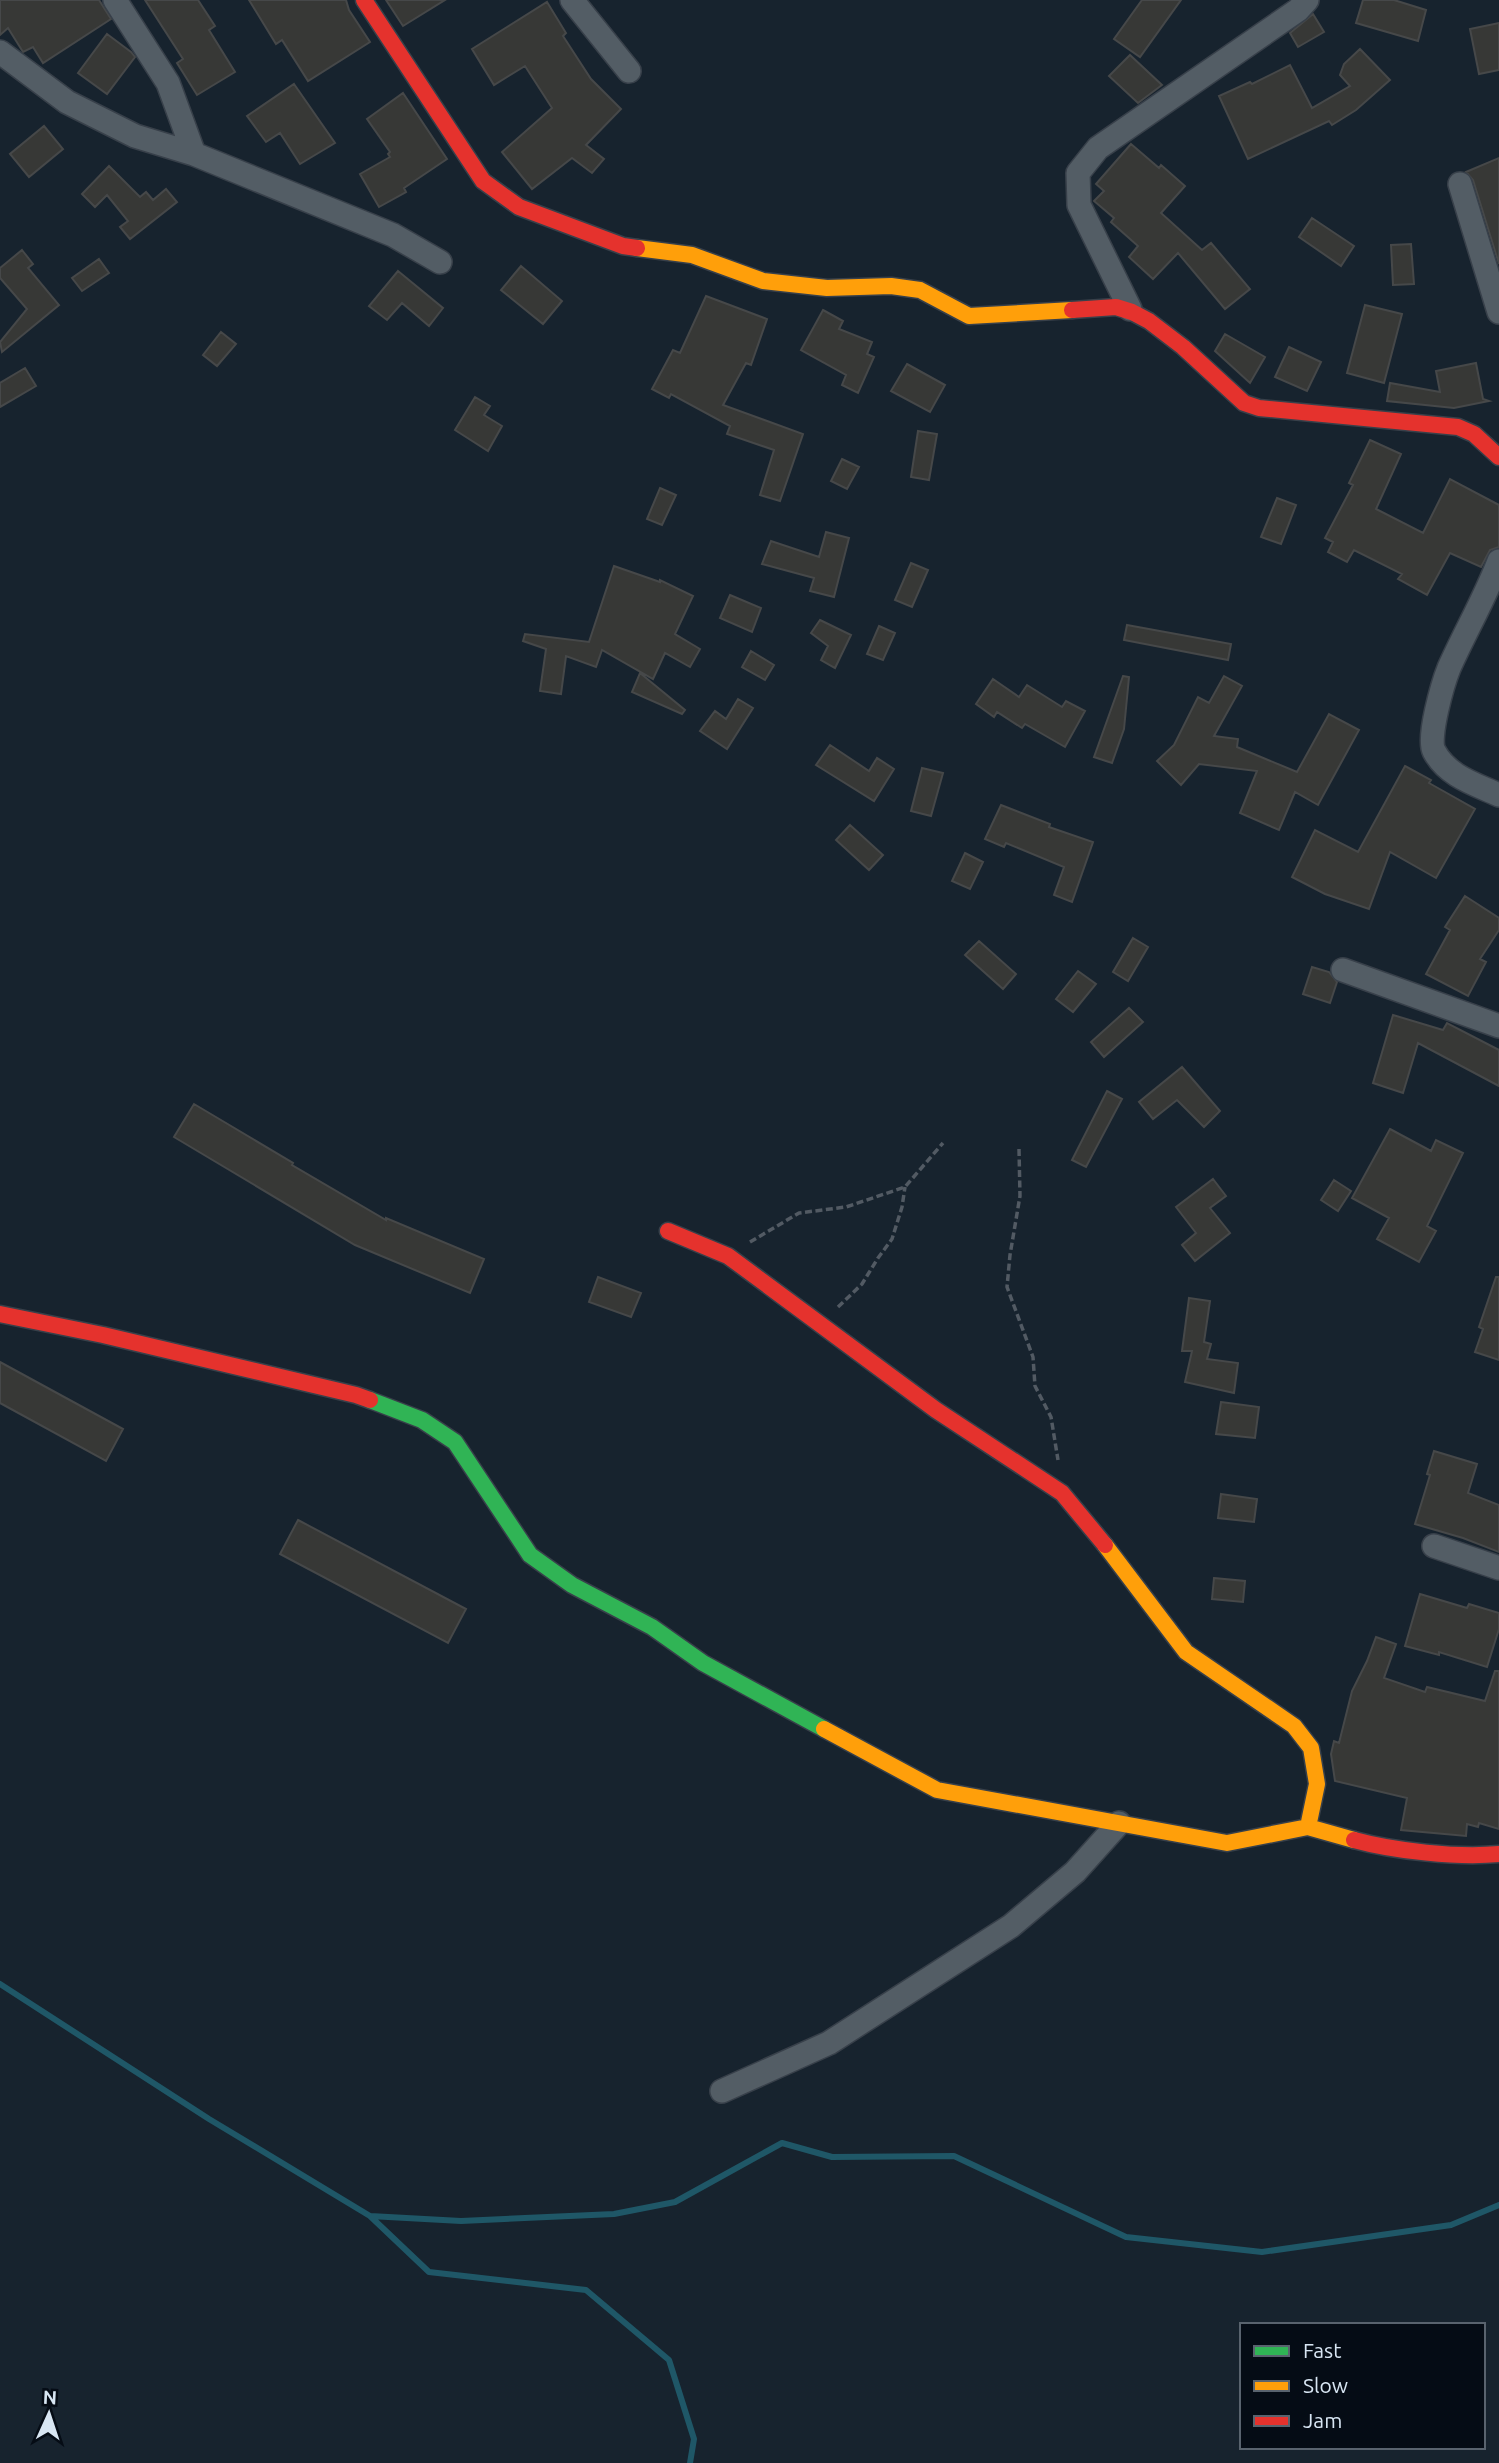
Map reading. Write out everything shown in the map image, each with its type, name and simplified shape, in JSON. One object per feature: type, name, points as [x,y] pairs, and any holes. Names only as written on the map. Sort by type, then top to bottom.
[{"type":"street","points":[[115,0],[168,83],[194,154]]},
{"type":"street","points":[[364,0],[483,181],[519,207],[623,246],[692,255],[763,281],[827,288],[891,286],[920,290],[969,316],[1116,307],[1130,309],[1153,322],[1244,403],[1259,408],[1458,427],[1474,434],[1499,457]]},
{"type":"street","points":[[572,0],[629,71]]},
{"type":"street","points":[[1130,309],[1079,205],[1078,173],[1098,148],[1298,10],[1307,0]]},
{"type":"street","points":[[0,52],[67,102],[135,136],[194,154],[393,235],[440,262]]},
{"type":"street","points":[[1460,184],[1499,312]]},
{"type":"street","points":[[1499,561],[1489,588],[1448,670],[1431,735],[1432,749],[1449,771],[1499,795]]},
{"type":"street","points":[[1343,970],[1499,1027]]},
{"type":"street","points":[[668,1231],[728,1256],[813,1317],[865,1360],[1062,1493],[1114,1556],[1186,1652],[1294,1726],[1311,1748],[1317,1784],[1308,1827]]},
{"type":"street","points":[[0,1314],[103,1335],[356,1395],[422,1420],[455,1442],[530,1555],[572,1585],[652,1627],[703,1663],[937,1790],[1227,1843],[1308,1827],[1380,1847],[1480,1856],[1499,1854]]},
{"type":"street","points":[[1434,1546],[1499,1567]]},
{"type":"street","points":[[722,2091],[829,2043],[1011,1926],[1074,1872],[1119,1823]]},
{"type":"path","points":[[728,1256],[799,1213],[846,1207],[905,1187],[943,1143]]},
{"type":"path","points":[[1019,1149],[1020,1196],[1007,1287],[1033,1357],[1035,1386],[1051,1418],[1062,1493]]},
{"type":"path","points":[[813,1317],[839,1306],[862,1284],[892,1239],[905,1187]]},
{"type":"building","points":[[0,0],[99,0],[111,19],[43,63],[33,47],[23,52],[8,28],[0,35]]},
{"type":"building","points":[[145,0],[198,0],[215,26],[209,30],[235,72],[197,95],[177,63],[183,59]]},
{"type":"building","points":[[249,0],[346,0],[349,10],[370,42],[308,81],[282,40],[276,44]]},
{"type":"building","points":[[386,0],[445,0],[403,26]]},
{"type":"building","points":[[1142,0],[1181,0],[1140,57],[1114,39]]},
{"type":"building","points":[[1363,0],[1394,0],[1426,10],[1418,41],[1356,23]]},
{"type":"building","points":[[547,2],[566,33],[563,36],[591,79],[621,109],[586,145],[604,159],[592,173],[572,158],[532,189],[502,152],[552,108],[525,66],[494,85],[472,49]]},
{"type":"building","points":[[1313,14],[1324,32],[1298,47],[1290,33]]},
{"type":"building","points":[[1499,23],[1499,70],[1479,74],[1470,29]]},
{"type":"building","points":[[107,34],[135,57],[107,94],[78,73]]},
{"type":"building","points":[[1360,49],[1390,80],[1356,110],[1332,125],[1329,121],[1248,159],[1219,96],[1250,82],[1252,84],[1290,65],[1312,108],[1350,86],[1340,75],[1344,64]]},
{"type":"building","points":[[1130,55],[1162,85],[1138,103],[1109,76]]},
{"type":"building","points":[[294,84],[335,143],[300,164],[280,133],[266,142],[247,116]]},
{"type":"building","points":[[403,93],[447,159],[404,188],[406,192],[379,207],[360,174],[390,157],[390,152],[367,119]]},
{"type":"building","points":[[44,126],[63,149],[29,177],[10,154]]},
{"type":"building","points":[[1131,144],[1185,186],[1161,213],[1202,250],[1211,243],[1250,289],[1225,309],[1178,253],[1153,279],[1129,257],[1138,246],[1111,222],[1114,218],[1094,201],[1104,191],[1096,184]]},
{"type":"building","points":[[1499,158],[1499,264],[1473,180],[1466,172]]},
{"type":"building","points":[[109,166],[140,197],[146,192],[153,200],[166,189],[177,202],[130,239],[120,227],[128,221],[107,195],[95,207],[82,194]]},
{"type":"building","points":[[1312,218],[1354,246],[1341,266],[1299,237]]},
{"type":"building","points":[[1411,244],[1414,284],[1393,285],[1391,245]]},
{"type":"building","points":[[22,250],[33,264],[28,268],[59,305],[2,352],[0,342],[27,309],[0,278],[0,268]]},
{"type":"building","points":[[99,259],[109,273],[82,291],[72,278]]},
{"type":"building","points":[[521,266],[562,301],[543,324],[501,290]]},
{"type":"building","points":[[398,271],[443,308],[429,326],[402,303],[387,320],[369,306]]},
{"type":"building","points":[[706,296],[767,319],[751,365],[746,363],[723,405],[803,434],[780,501],[760,495],[774,450],[727,434],[730,426],[671,394],[669,398],[652,389],[673,350],[680,353]]},
{"type":"building","points":[[1365,305],[1402,314],[1384,383],[1347,373]]},
{"type":"building","points":[[823,310],[843,321],[839,329],[872,342],[867,354],[874,357],[858,393],[842,385],[846,375],[801,350]]},
{"type":"building","points":[[221,332],[236,344],[217,366],[203,355]]},
{"type":"building","points":[[1225,334],[1265,357],[1250,383],[1215,351]]},
{"type":"building","points":[[1289,347],[1321,362],[1307,391],[1275,377]]},
{"type":"building","points":[[1476,363],[1483,399],[1489,401],[1454,408],[1387,401],[1390,383],[1440,392],[1436,371]]},
{"type":"building","points":[[907,364],[945,385],[930,412],[891,391]]},
{"type":"building","points":[[25,368],[36,386],[0,407],[0,383]]},
{"type":"building","points":[[475,397],[490,406],[484,415],[502,426],[488,451],[455,430]]},
{"type":"building","points":[[918,431],[937,434],[929,480],[911,477]]},
{"type":"building","points":[[1370,440],[1401,454],[1376,509],[1423,533],[1450,479],[1499,505],[1499,547],[1490,550],[1481,567],[1450,553],[1427,595],[1398,579],[1402,574],[1354,550],[1347,562],[1328,552],[1333,542],[1325,538],[1353,485],[1349,483]]},
{"type":"building","points":[[842,459],[859,467],[847,489],[831,481]]},
{"type":"building","points":[[660,488],[676,495],[662,525],[647,519]]},
{"type":"building","points":[[1277,498],[1296,505],[1281,544],[1261,537]]},
{"type":"building","points":[[826,532],[849,538],[834,597],[810,591],[814,578],[762,564],[771,541],[819,557]]},
{"type":"building","points":[[911,563],[928,570],[912,607],[895,600]]},
{"type":"building","points":[[614,566],[660,580],[693,596],[675,634],[700,649],[690,667],[665,653],[653,679],[602,650],[596,667],[566,656],[561,694],[540,691],[546,649],[523,641],[525,634],[589,642]]},
{"type":"building","points":[[730,595],[761,608],[752,632],[720,618]]},
{"type":"building","points":[[820,620],[851,635],[835,668],[821,660],[828,646],[811,633]]},
{"type":"building","points":[[1127,625],[1231,644],[1228,660],[1124,640]]},
{"type":"building","points":[[879,626],[895,633],[883,660],[867,654]]},
{"type":"building","points":[[751,651],[774,665],[765,680],[742,667]]},
{"type":"building","points":[[640,673],[685,710],[682,714],[632,692]]},
{"type":"building","points":[[1123,676],[1129,677],[1124,729],[1112,763],[1094,757]]},
{"type":"building","points":[[1224,676],[1242,686],[1214,736],[1238,739],[1237,747],[1297,772],[1329,714],[1359,730],[1318,805],[1295,792],[1279,830],[1240,813],[1257,771],[1199,764],[1181,785],[1157,761],[1174,745],[1198,697],[1209,703]]},
{"type":"building","points":[[993,679],[1019,697],[1027,685],[1062,707],[1066,701],[1085,711],[1065,747],[1025,724],[1022,728],[997,712],[994,717],[976,704]]},
{"type":"building","points":[[738,699],[753,708],[727,749],[700,731],[715,711],[726,719]]},
{"type":"building","points":[[830,745],[869,771],[877,758],[894,769],[874,801],[816,765]]},
{"type":"building","points":[[1405,766],[1475,809],[1436,878],[1390,852],[1369,909],[1325,894],[1292,877],[1315,830],[1358,852]]},
{"type":"building","points":[[922,768],[943,773],[931,816],[911,811]]},
{"type":"building","points":[[1001,805],[1050,824],[1049,827],[1093,842],[1072,902],[1054,895],[1064,867],[1006,843],[1004,847],[985,839]]},
{"type":"building","points":[[850,825],[883,855],[869,870],[836,840]]},
{"type":"building","points":[[965,853],[983,862],[970,889],[952,881]]},
{"type":"building","points":[[1465,896],[1499,918],[1499,930],[1480,959],[1486,962],[1468,996],[1426,974],[1450,930],[1445,927]]},
{"type":"building","points":[[1133,938],[1148,947],[1128,981],[1113,972]]},
{"type":"building","points":[[979,941],[1016,974],[1003,989],[965,955]]},
{"type":"building","points":[[1312,967],[1329,972],[1337,982],[1330,1003],[1303,994]]},
{"type":"building","points":[[1078,971],[1096,984],[1073,1012],[1056,999]]},
{"type":"building","points":[[1129,1008],[1143,1022],[1104,1057],[1091,1042]]},
{"type":"building","points":[[1393,1015],[1443,1030],[1447,1023],[1499,1050],[1499,1086],[1418,1043],[1403,1093],[1373,1083]]},
{"type":"building","points":[[1182,1067],[1220,1111],[1204,1127],[1177,1100],[1153,1119],[1139,1102]]},
{"type":"building","points":[[1107,1091],[1122,1099],[1086,1167],[1072,1160]]},
{"type":"building","points":[[194,1104],[386,1220],[484,1259],[470,1293],[355,1245],[174,1137]]},
{"type":"building","points":[[1390,1129],[1431,1151],[1436,1140],[1463,1153],[1427,1226],[1436,1231],[1419,1262],[1377,1239],[1389,1218],[1352,1198]]},
{"type":"building","points":[[1213,1179],[1226,1196],[1210,1208],[1230,1233],[1195,1261],[1182,1245],[1196,1233],[1176,1207]]},
{"type":"building","points":[[1334,1180],[1351,1191],[1338,1211],[1321,1200]]},
{"type":"building","points":[[598,1277],[641,1293],[631,1317],[589,1302]]},
{"type":"building","points":[[1496,1277],[1499,1277],[1499,1360],[1475,1352],[1483,1329],[1479,1327]]},
{"type":"building","points":[[1189,1298],[1210,1301],[1204,1342],[1211,1344],[1207,1359],[1238,1363],[1234,1393],[1185,1382],[1192,1351],[1182,1351]]},
{"type":"building","points":[[0,1362],[123,1429],[106,1461],[0,1403]]},
{"type":"building","points":[[1221,1402],[1259,1407],[1255,1438],[1216,1434]]},
{"type":"building","points":[[1434,1451],[1477,1464],[1468,1493],[1499,1505],[1499,1552],[1415,1524],[1430,1475],[1427,1474]]},
{"type":"building","points":[[1221,1494],[1257,1499],[1254,1522],[1218,1518]]},
{"type":"building","points":[[298,1520],[466,1609],[448,1643],[280,1554]]},
{"type":"building","points":[[1214,1578],[1245,1581],[1243,1602],[1212,1599]]},
{"type":"building","points":[[1420,1594],[1467,1608],[1469,1604],[1499,1613],[1499,1629],[1487,1667],[1439,1652],[1439,1655],[1405,1646]]},
{"type":"building","points":[[1376,1637],[1396,1644],[1384,1678],[1425,1692],[1427,1687],[1485,1701],[1495,1671],[1499,1671],[1499,1829],[1479,1823],[1478,1827],[1467,1824],[1466,1836],[1401,1830],[1407,1798],[1335,1781],[1331,1754],[1334,1741],[1339,1743],[1352,1691]]},
{"type":"waterway","points":[[0,1984],[209,2119],[370,2216],[461,2221],[614,2214],[675,2202],[782,2143],[832,2157],[954,2156],[1126,2237],[1262,2252],[1451,2225],[1499,2205]]},
{"type":"waterway","points":[[370,2216],[429,2272],[586,2290],[669,2360],[694,2439],[690,2463]]},
{"type":"traffic: fast","points":[[370,1400],[422,1420],[455,1442],[530,1555],[572,1585],[652,1627],[703,1663],[824,1729]]},
{"type":"traffic: slow","points":[[637,248],[692,255],[763,281],[827,288],[891,286],[920,290],[969,316],[1072,310]]},
{"type":"traffic: slow","points":[[1105,1545],[1186,1652],[1294,1726],[1311,1748],[1317,1784],[1308,1827]]},
{"type":"traffic: slow","points":[[824,1729],[937,1790],[1227,1843],[1308,1827],[1354,1840]]},
{"type":"traffic: jam","points":[[364,0],[483,181],[519,207],[623,246],[637,248]]},
{"type":"traffic: jam","points":[[1072,310],[1116,307],[1149,321],[1183,347],[1244,403],[1259,408],[1458,427],[1474,434],[1499,457]]},
{"type":"traffic: jam","points":[[668,1231],[728,1256],[936,1410],[1062,1493],[1105,1545]]},
{"type":"traffic: jam","points":[[0,1314],[103,1335],[370,1400]]},
{"type":"traffic: jam","points":[[1354,1840],[1426,1853],[1499,1854]]}]
